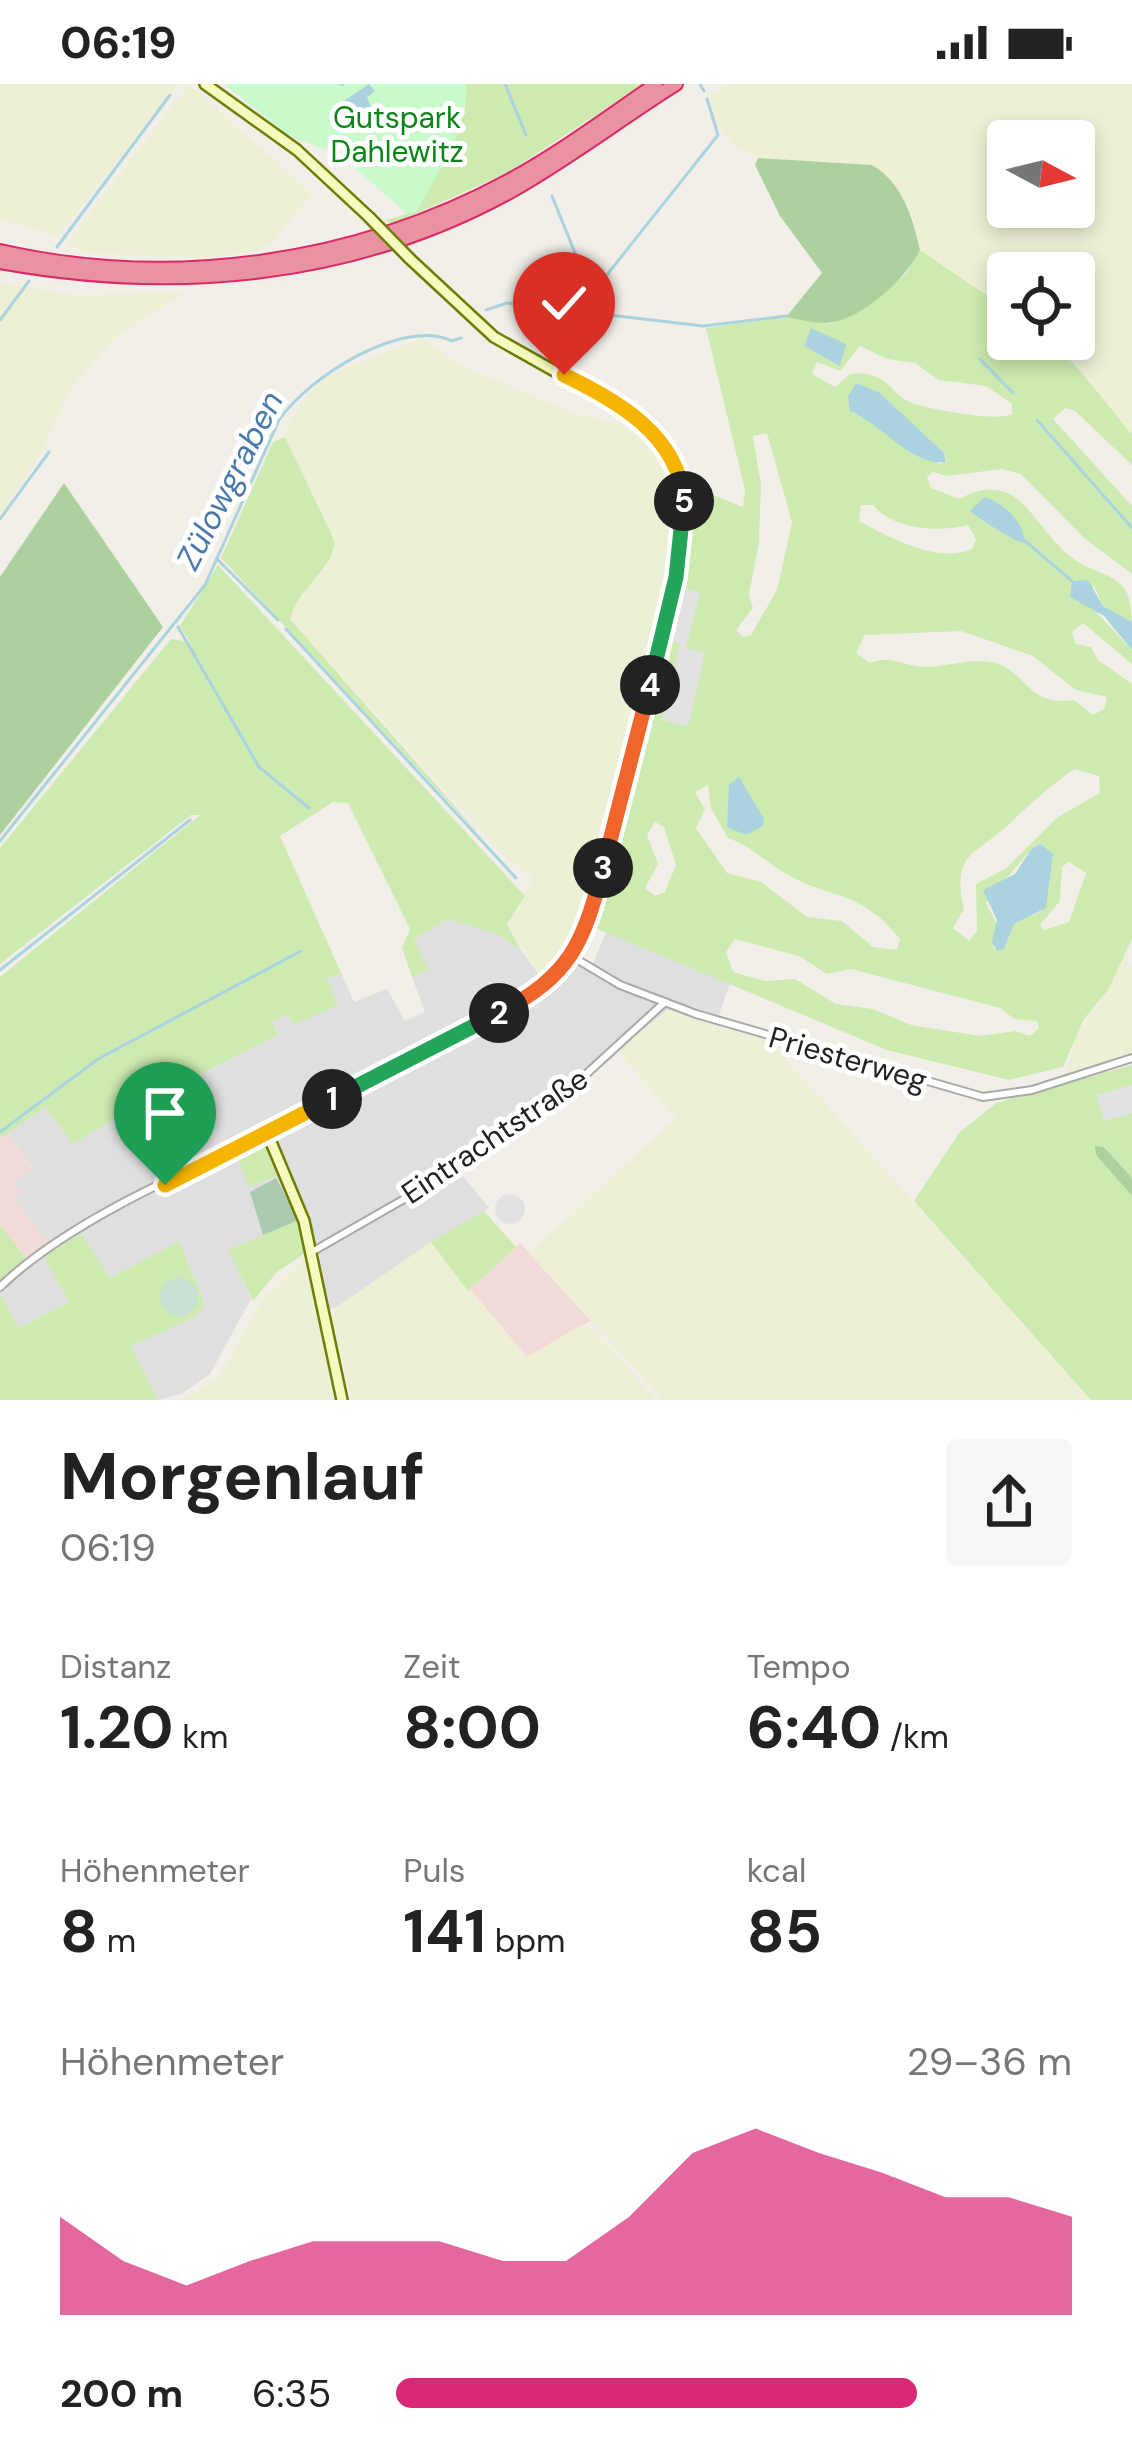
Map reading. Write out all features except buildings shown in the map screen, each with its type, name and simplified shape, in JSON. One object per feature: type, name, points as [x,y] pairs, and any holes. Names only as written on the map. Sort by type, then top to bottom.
[{"type":"highway","points":[[0,251],[63,263],[158,269],[253,263],[338,247],[479,196],[569,144],[656,84]]},
{"type":"highway","points":[[0,262],[156,280],[255,274],[340,257],[429,229],[511,191],[676,84]]},
{"type":"main road","points":[[205,84],[297,150],[494,337],[593,389],[648,428],[679,472],[683,510],[673,591],[585,932],[573,957],[536,994],[268,1136],[310,1253],[342,1400]]},
{"type":"street","name":"Priesterweg","points":[[573,957],[600,975],[664,1002],[983,1097],[1032,1090],[1132,1058]]},
{"type":"street","name":"Eintrachtstraße","points":[[310,1253],[453,1171],[566,1095],[664,1002]]},
{"type":"street","points":[[0,1287],[32,1259],[92,1222],[268,1136]]},
{"type":"shaded area","points":[[684,589],[700,592],[686,648],[705,653],[688,726],[662,720],[680,644],[671,641]]},
{"type":"shaded area","points":[[448,919],[497,934],[521,950],[540,976],[572,953],[592,966],[606,932],[731,981],[716,1023],[669,1008],[571,1094],[458,1170],[489,1208],[335,1308],[319,1311],[299,1221],[229,1250],[251,1299],[210,1374],[181,1394],[158,1400],[131,1346],[193,1318],[205,1305],[179,1241],[110,1278],[80,1234],[70,1302],[19,1328],[0,1294],[0,1283],[49,1244],[12,1196],[12,1182],[32,1168],[7,1132],[45,1106],[73,1144],[162,1090],[156,1074],[173,1064],[187,1082],[278,1035],[272,1022],[288,1013],[337,1006],[327,979],[341,973],[354,1002],[387,989],[405,1021],[425,1012],[412,977],[427,970],[414,939]]},
{"type":"shaded area","points":[[1132,1085],[1132,1113],[1104,1121],[1096,1095]]},
{"type":"shaded area","points":[[7,1132],[32,1169],[13,1181],[19,1191],[13,1196],[49,1244],[26,1259],[0,1224],[0,1138]]},
{"type":"shaded area","points":[[510,1194],[521,1198],[525,1209],[521,1220],[510,1224],[499,1220],[495,1209],[499,1198]]},
{"type":"shaded area","points":[[520,1243],[591,1321],[528,1358],[468,1291]]},
{"type":"green space","points":[[0,84],[178,84],[58,236],[0,219]]},
{"type":"green space","points":[[189,84],[312,194],[271,244],[256,251],[202,258],[88,253],[66,245]]},
{"type":"green space","name":"Gutspark Dahlewitz","points":[[224,84],[466,84],[466,100],[458,133],[442,166],[417,211],[407,214],[341,155],[289,136]]},
{"type":"green space","points":[[466,84],[644,84],[507,173],[391,225],[386,220],[417,211],[465,110]]},
{"type":"green space","points":[[731,84],[1132,84],[1132,434],[1086,384],[1072,360],[1095,360],[1095,252],[987,252],[987,296],[920,250],[912,215],[871,165],[758,158],[737,147],[719,128],[704,98]]},
{"type":"green space","points":[[758,158],[872,165],[899,191],[920,250],[893,286],[852,316],[824,323],[786,317],[822,273],[780,216],[755,165]]},
{"type":"green space","points":[[920,250],[987,296],[987,360],[1069,360],[1132,434],[1132,465],[1075,411],[1065,408],[1053,419],[1132,506],[1132,574],[1084,538],[1021,474],[1002,469],[947,476],[933,472],[927,477],[931,488],[959,499],[994,490],[1019,500],[1063,550],[1119,583],[1130,604],[1132,622],[1103,606],[1093,584],[1095,611],[1132,650],[1132,664],[1083,623],[1072,632],[1076,644],[1091,647],[1098,660],[1132,684],[1132,939],[1108,990],[1084,1019],[1063,1067],[1009,1080],[887,1050],[595,928],[668,653],[679,597],[688,485],[743,507],[745,490],[706,328],[786,317],[829,324],[870,302],[906,274]],"holes":[[[860,346],[887,359],[915,363],[939,380],[986,386],[1012,404],[1012,414],[982,416],[918,405],[874,376],[850,374],[835,387],[812,374],[817,362],[840,371]],[[880,393],[947,461],[940,464],[852,413]],[[767,433],[792,522],[777,590],[751,635],[743,637],[736,630],[753,608],[749,595],[759,542],[761,485],[753,436]],[[861,505],[873,505],[892,519],[916,527],[968,525],[976,539],[973,548],[960,553],[930,551],[859,521]],[[961,631],[1033,656],[1076,690],[1107,697],[1104,709],[1093,715],[1074,700],[1040,696],[1011,671],[992,662],[925,667],[885,660],[870,663],[856,653],[865,635]],[[1074,769],[1099,776],[1100,793],[1058,817],[1005,869],[976,884],[977,931],[969,941],[953,928],[964,909],[961,876],[969,857]],[[708,785],[711,808],[728,838],[801,882],[871,911],[900,939],[897,950],[873,947],[842,921],[807,917],[761,882],[727,873],[696,828],[705,809],[695,792]],[[655,822],[664,827],[676,865],[665,892],[655,896],[645,888],[658,864],[647,835]],[[1041,844],[1053,854],[1042,911],[1014,924],[1004,949],[994,949],[998,926],[986,903],[1032,848]],[[1069,862],[1086,873],[1069,922],[1044,930],[1040,925],[1060,901],[1062,867]],[[735,939],[799,956],[827,974],[851,969],[1000,1008],[1014,1019],[1037,1021],[1039,1028],[1030,1036],[1016,1031],[980,1036],[911,1025],[873,1009],[836,1004],[795,979],[765,981],[733,972],[726,952]]]},
{"type":"green space","points":[[0,283],[75,295],[185,292],[116,337],[70,388],[46,444],[0,517]]},
{"type":"green space","points":[[421,338],[462,366],[574,413],[621,425],[644,440],[668,478],[673,511],[662,592],[574,927],[559,959],[540,977],[507,924],[534,877],[508,860],[289,618],[294,602],[327,568],[284,442],[286,428],[311,389],[332,374]]},
{"type":"green space","points":[[285,437],[335,542],[327,564],[290,619],[488,844],[221,558],[273,442]]},
{"type":"green space","points":[[64,483],[163,627],[0,835],[0,577]]},
{"type":"green space","points":[[218,565],[525,896],[507,924],[521,950],[497,934],[448,919],[414,939],[428,970],[412,977],[402,948],[410,929],[348,803],[333,802],[280,836],[341,973],[327,979],[338,1005],[294,1025],[287,1014],[272,1022],[278,1035],[186,1082],[172,1064],[156,1074],[163,1090],[73,1144],[45,1107],[0,1138],[0,977],[200,815],[191,815],[0,964],[0,848],[171,639],[190,642],[180,626]]},
{"type":"green space","points":[[1120,954],[1132,967],[1132,1054],[1066,1074],[1077,1034],[1108,991]]},
{"type":"green space","points":[[669,1008],[769,1040],[1091,1400],[663,1400],[529,1253],[676,1118],[618,1051]]},
{"type":"green space","points":[[1132,1065],[1132,1178],[1104,1147],[1096,1155],[1132,1196],[1132,1400],[1091,1400],[914,1201],[959,1133],[996,1103]]},
{"type":"green space","points":[[266,1137],[281,1174],[248,1187],[235,1150]]},
{"type":"green space","points":[[1095,1146],[1104,1147],[1132,1178],[1132,1196],[1096,1155]]},
{"type":"green space","points":[[276,1178],[299,1220],[263,1235],[250,1192]]},
{"type":"green space","points":[[484,1211],[516,1247],[468,1291],[431,1242]]},
{"type":"green space","points":[[299,1220],[307,1252],[277,1272],[253,1301],[228,1250]]},
{"type":"green space","points":[[0,1224],[26,1259],[0,1283]]},
{"type":"green space","points":[[81,1233],[110,1278],[179,1241],[205,1305],[193,1318],[131,1346],[158,1400],[0,1400],[0,1294],[19,1328],[69,1302],[44,1257]]},
{"type":"green space","points":[[431,1242],[527,1357],[581,1325],[594,1329],[656,1400],[352,1400],[331,1317],[335,1308]]},
{"type":"green space","points":[[308,1256],[333,1400],[180,1400],[217,1379],[264,1297]]},
{"type":"green space","points":[[179,1278],[192,1284],[198,1297],[192,1310],[179,1316],[166,1310],[160,1297],[166,1284]]},
{"type":"water","points":[[369,84],[375,91],[367,97],[373,112],[360,124],[344,119],[341,103]]},
{"type":"water","points":[[811,328],[846,344],[840,366],[804,346]]},
{"type":"water","points":[[856,383],[880,393],[944,453],[946,462],[921,458],[850,411],[848,396]]},
{"type":"water","points":[[985,497],[1012,514],[1025,543],[969,511]]},
{"type":"water","points":[[1088,580],[1103,606],[1132,622],[1132,650],[1104,616],[1070,597],[1072,581]]},
{"type":"water","points":[[739,777],[764,819],[763,826],[746,835],[727,827],[729,785]]},
{"type":"water","points":[[1041,844],[1053,854],[1046,908],[1014,924],[1004,949],[997,951],[992,942],[997,920],[983,890],[1015,874],[1032,848]]},
{"type":"waterway","points":[[505,84],[526,135]]},
{"type":"waterway","points":[[700,84],[704,91]]},
{"type":"waterway","points":[[57,247],[170,95]]},
{"type":"waterway","points":[[579,310],[718,135],[707,99]]},
{"type":"waterway","points":[[552,196],[586,280]]},
{"type":"waterway","points":[[0,320],[29,281]]},
{"type":"waterway","name":"Zülowgraben","points":[[486,310],[507,303],[703,326],[786,316]]},
{"type":"waterway","name":"Zülowgraben","points":[[0,841],[205,585],[279,420],[293,403],[334,370],[383,344],[408,337],[461,338]]},
{"type":"waterway","points":[[980,359],[1013,393]]},
{"type":"waterway","points":[[1037,420],[1132,528]]},
{"type":"waterway","points":[[0,519],[49,452]]},
{"type":"waterway","points":[[1025,541],[1072,581]]},
{"type":"waterway","points":[[217,559],[278,620]]},
{"type":"waterway","points":[[178,627],[259,767],[309,808]]},
{"type":"waterway","points":[[286,629],[516,878]]},
{"type":"waterway","points":[[0,970],[190,820]]},
{"type":"waterway","points":[[0,1132],[98,1059],[301,951]]},
{"type":"route","points":[[165,1185],[536,994],[580,944],[670,605],[684,500],[676,464],[656,436],[610,400],[564,375]]}]
